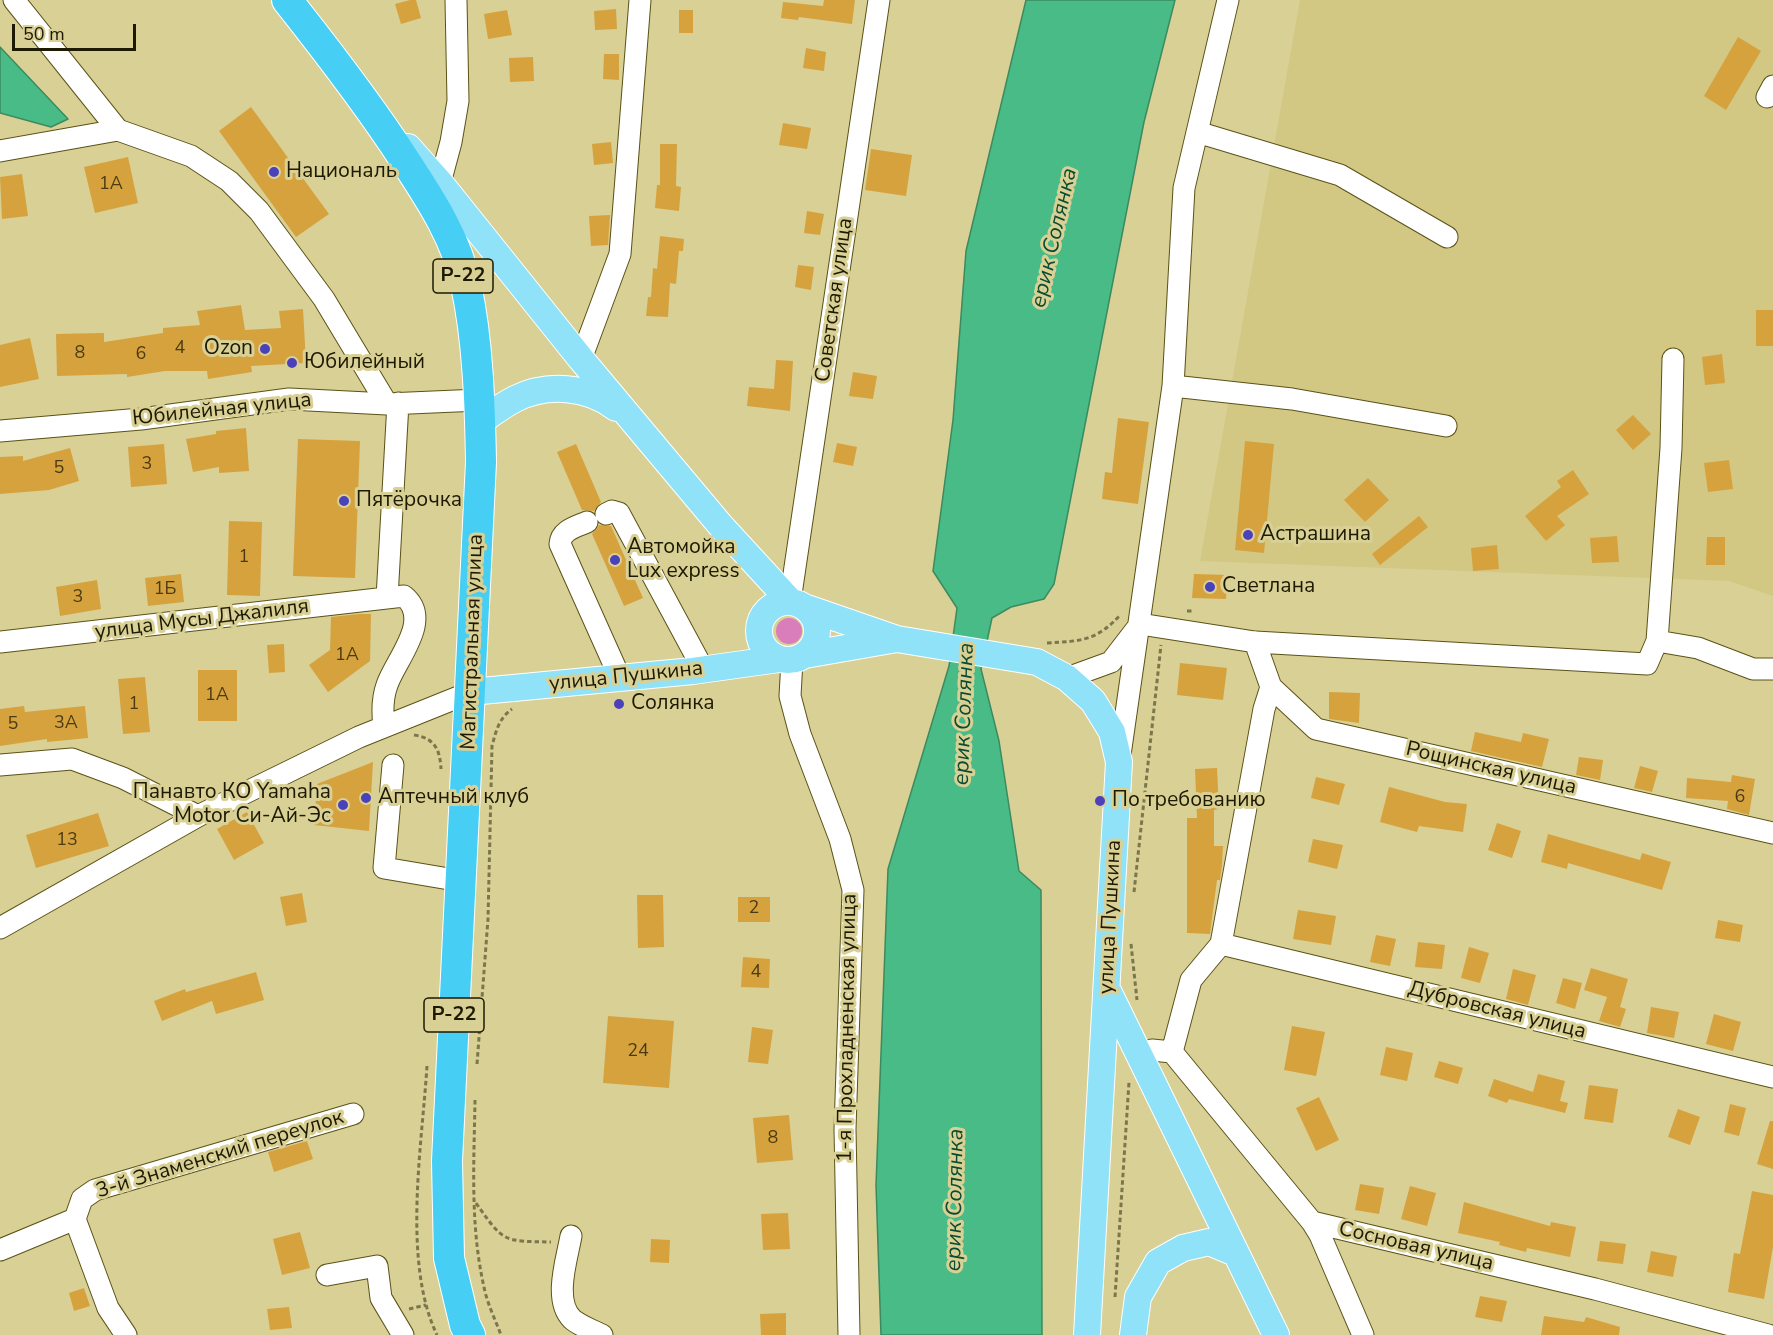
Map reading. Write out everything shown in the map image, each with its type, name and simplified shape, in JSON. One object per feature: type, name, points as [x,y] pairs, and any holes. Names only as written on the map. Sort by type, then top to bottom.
[{"type":"highway","name":"Магистральная улица","points":[[287,0],[369,104],[434,204],[452,243],[466,284],[480,411],[471,692],[447,1161],[449,1258],[465,1325],[470,1335]]},
{"type":"main road","points":[[369,104],[440,183],[581,359],[721,526],[799,604],[817,623],[818,632],[812,649],[792,658],[762,644],[760,621],[775,604],[799,604],[897,639]]},
{"type":"main road","points":[[480,411],[516,398],[562,387],[591,393],[614,406],[645,434]]},
{"type":"main road","name":"улица Пушкина","points":[[471,692],[792,658],[897,639],[1037,662],[1067,678],[1093,701],[1112,732],[1119,762],[1087,1335]]},
{"type":"main road","points":[[1108,990],[1233,1252],[1276,1335]]},
{"type":"main road","points":[[1133,1335],[1138,1297],[1158,1262],[1183,1248],[1209,1242],[1233,1252]]},
{"type":"street","points":[[14,0],[118,130]]},
{"type":"street","points":[[440,183],[451,142],[458,100],[456,0]]},
{"type":"street","points":[[581,359],[620,254],[640,0]]},
{"type":"street","name":"Советская улица","points":[[799,604],[879,0]]},
{"type":"street","points":[[1119,762],[1131,618],[1173,386],[1184,188],[1228,0]]},
{"type":"street","points":[[0,151],[118,130],[191,156],[237,189],[258,212],[324,300],[392,404],[395,597],[411,602],[415,620],[408,646],[388,683],[382,705],[380,727]]},
{"type":"street","points":[[1197,132],[1340,175],[1447,237]]},
{"type":"street","points":[[1131,618],[1255,642],[1647,664],[1657,641],[1671,448],[1673,359]]},
{"type":"street","points":[[1173,386],[1292,399],[1446,426]]},
{"type":"street","name":"Юбилейная улица","points":[[0,431],[196,412],[289,399],[480,411]]},
{"type":"street","points":[[620,678],[560,544],[561,537],[566,532],[612,511],[619,513],[703,669]]},
{"type":"street","name":"улица Мусы Джалиля","points":[[0,642],[395,597]]},
{"type":"street","points":[[1067,678],[1111,662],[1131,618]]},
{"type":"street","points":[[1657,641],[1698,648],[1753,669],[1773,669]]},
{"type":"street","name":"Рощинская улица","points":[[1255,642],[1271,687],[1316,729],[1773,833]]},
{"type":"street","name":"1-я Прохладненская улица","points":[[792,658],[789,693],[800,734],[840,839],[853,890],[845,1129],[849,1335]]},
{"type":"street","points":[[1136,1051],[1172,1052],[1191,980],[1221,944],[1262,720],[1271,687]]},
{"type":"street","points":[[0,928],[198,816],[380,727],[471,692]]},
{"type":"street","points":[[0,765],[72,759],[123,778],[198,816]]},
{"type":"street","points":[[393,765],[384,868],[461,881]]},
{"type":"street","name":"Дубровская улица","points":[[1221,944],[1773,1077]]},
{"type":"street","name":"Сосновая улица","points":[[1172,1052],[1312,1222],[1595,1289],[1768,1335]]},
{"type":"street","name":"3-й Знаменский переулок","points":[[0,1250],[75,1219],[82,1199],[94,1190],[353,1114]]},
{"type":"street","points":[[75,1219],[108,1308],[126,1335]]},
{"type":"street","points":[[1312,1222],[1320,1235],[1363,1335]]},
{"type":"street","points":[[570,1239],[563,1293],[564,1309],[574,1321],[602,1335]]},
{"type":"street","points":[[327,1275],[377,1266],[381,1298],[403,1335]]},
{"type":"path","points":[[1040,644],[1091,639],[1131,618]]},
{"type":"path","points":[[476,1068],[488,919],[492,746],[497,727],[526,687]]},
{"type":"path","points":[[380,727],[426,737],[435,744],[440,756],[442,780]]},
{"type":"path","points":[[1114,1308],[1136,1051]]},
{"type":"path","points":[[427,1061],[417,1239],[421,1285],[436,1335]]},
{"type":"path","points":[[475,1092],[475,1202],[478,1257],[484,1289],[501,1335]]},
{"type":"path","points":[[475,1202],[498,1234],[511,1241],[570,1239]]},
{"type":"shaded area","points":[[1300,0],[1773,0],[1773,596],[1729,581],[1200,561]]},
{"type":"shaded area","points":[[789,618],[798,622],[802,631],[798,640],[789,644],[780,640],[776,631],[780,622]]},
{"type":"water","name":"ерик Солянка","points":[[1026,0],[1175,0],[1144,122],[1054,584],[1044,599],[1011,607],[992,618],[981,669],[999,741],[1019,871],[1041,890],[1042,1335],[881,1335],[876,1185],[888,869],[949,666],[957,608],[933,571],[953,420],[966,251]]},
{"type":"water","points":[[0,47],[68,119],[51,127],[0,113]]},
{"type":"building","points":[[416,0],[421,18],[401,24],[395,4]]},
{"type":"building","points":[[824,0],[855,0],[852,24],[799,17],[798,20],[781,18],[783,2],[823,6]]},
{"type":"building","points":[[616,9],[617,29],[595,30],[594,11]]},
{"type":"building","points":[[507,10],[512,35],[488,39],[484,14]]},
{"type":"building","points":[[679,10],[693,10],[693,33],[679,33]]},
{"type":"building","points":[[1738,37],[1761,51],[1726,110],[1704,96]]},
{"type":"building","points":[[806,48],[826,52],[824,71],[803,68]]},
{"type":"building","points":[[604,54],[619,54],[619,80],[603,79]]},
{"type":"building","points":[[533,57],[534,81],[510,82],[509,58]]},
{"type":"building","name":"Националь","points":[[251,107],[329,214],[296,237],[219,131]]},
{"type":"building","points":[[783,123],[811,128],[807,149],[779,145]]},
{"type":"building","points":[[611,142],[613,163],[594,165],[592,144]]},
{"type":"building","points":[[660,144],[677,144],[676,186],[681,187],[679,211],[655,208],[657,185],[660,185]]},
{"type":"building","points":[[871,149],[912,155],[906,196],[865,190]]},
{"type":"building","points":[[128,157],[138,203],[95,213],[84,167]]},
{"type":"building","points":[[22,174],[28,216],[2,219],[0,177]]},
{"type":"building","points":[[807,211],[824,214],[820,235],[804,233]]},
{"type":"building","points":[[610,215],[608,245],[591,246],[589,216]]},
{"type":"building","points":[[660,236],[684,239],[683,251],[679,251],[676,284],[670,283],[668,317],[646,316],[648,297],[651,297],[653,268],[657,269]]},
{"type":"building","points":[[798,265],[814,267],[811,290],[795,287]]},
{"type":"building","points":[[241,305],[245,330],[281,328],[279,311],[303,309],[306,363],[251,366],[252,372],[208,379],[207,371],[165,371],[127,377],[127,374],[57,376],[56,334],[104,333],[104,342],[163,333],[163,328],[200,325],[197,311]]},
{"type":"building","points":[[1756,310],[1773,310],[1773,346],[1756,346]]},
{"type":"building","points":[[30,338],[39,379],[0,387],[0,345]]},
{"type":"building","points":[[1722,354],[1725,383],[1705,385],[1702,357]]},
{"type":"building","points":[[776,360],[793,361],[790,411],[747,406],[749,387],[774,389]]},
{"type":"building","points":[[853,372],[877,376],[873,399],[849,396]]},
{"type":"building","points":[[1633,415],[1651,434],[1633,450],[1616,430]]},
{"type":"building","points":[[1118,418],[1149,422],[1138,504],[1102,499],[1105,472],[1112,473]]},
{"type":"building","points":[[246,428],[249,471],[219,473],[219,467],[193,472],[186,439],[216,434],[216,431]]},
{"type":"building","points":[[298,439],[360,441],[355,578],[293,576]]},
{"type":"building","points":[[1245,441],[1274,444],[1264,553],[1235,550]]},
{"type":"building","points":[[837,443],[857,447],[853,466],[833,462]]},
{"type":"building","points":[[164,444],[167,484],[131,487],[128,447]]},
{"type":"building","points":[[576,444],[601,502],[594,511],[582,510],[557,452]]},
{"type":"building","points":[[70,448],[79,481],[49,490],[0,494],[0,457],[23,456],[23,461]]},
{"type":"building","points":[[1729,460],[1733,489],[1708,492],[1704,463]]},
{"type":"building","points":[[1573,470],[1589,494],[1557,516],[1565,525],[1546,541],[1525,516],[1561,487],[1557,481]]},
{"type":"building","points":[[1368,478],[1389,500],[1365,522],[1344,500]]},
{"type":"building","points":[[1419,516],[1428,527],[1380,565],[1372,554]]},
{"type":"building","points":[[229,521],[262,522],[260,596],[227,595]]},
{"type":"building","points":[[599,525],[611,526],[643,598],[624,606],[592,534]]},
{"type":"building","points":[[1617,536],[1619,562],[1592,563],[1590,538]]},
{"type":"building","points":[[1707,537],[1725,537],[1725,565],[1706,565]]},
{"type":"building","points":[[1497,545],[1499,569],[1473,571],[1471,548]]},
{"type":"building","points":[[181,574],[184,602],[148,606],[145,578]]},
{"type":"building","name":"Светлана","points":[[1194,574],[1228,575],[1226,599],[1192,598]]},
{"type":"building","points":[[97,580],[101,609],[60,616],[56,587]]},
{"type":"building","points":[[371,614],[370,661],[328,692],[309,665],[330,650],[331,617]]},
{"type":"building","points":[[284,644],[285,672],[269,673],[267,645]]},
{"type":"building","points":[[1180,663],[1227,668],[1223,700],[1177,695]]},
{"type":"building","points":[[198,670],[237,670],[237,721],[198,721]]},
{"type":"building","points":[[145,677],[150,732],[123,734],[118,679]]},
{"type":"building","points":[[1329,692],[1360,693],[1359,723],[1329,719]]},
{"type":"building","points":[[24,706],[25,712],[85,706],[88,738],[47,742],[47,739],[0,746],[0,709]]},
{"type":"building","points":[[1475,732],[1521,742],[1523,733],[1549,739],[1542,767],[1471,751]]},
{"type":"building","points":[[1579,757],[1603,760],[1600,780],[1576,775]]},
{"type":"building","name":"Панавто КО Yamaha Motor Си-Ай-Эс","points":[[373,762],[369,831],[314,825],[317,784]]},
{"type":"building","points":[[1640,766],[1658,771],[1652,792],[1634,788]]},
{"type":"building","points":[[1217,768],[1219,809],[1214,810],[1214,846],[1223,846],[1220,880],[1217,880],[1210,934],[1187,933],[1187,818],[1197,818],[1195,769]]},
{"type":"building","points":[[1732,775],[1755,779],[1749,815],[1727,809],[1728,801],[1686,798],[1687,778],[1731,782]]},
{"type":"building","points":[[1316,777],[1345,784],[1339,805],[1311,798]]},
{"type":"building","points":[[1389,787],[1445,802],[1467,804],[1463,832],[1419,826],[1417,832],[1380,822]]},
{"type":"building","points":[[247,812],[264,843],[234,860],[217,829]]},
{"type":"building","points":[[98,813],[109,846],[36,868],[26,835]]},
{"type":"building","points":[[1497,823],[1521,831],[1512,858],[1488,850]]},
{"type":"building","points":[[1548,834],[1640,860],[1642,853],[1671,862],[1662,890],[1568,863],[1567,869],[1541,862]]},
{"type":"building","points":[[1313,839],[1343,845],[1337,869],[1308,862]]},
{"type":"building","points":[[302,893],[307,922],[286,926],[280,897]]},
{"type":"building","points":[[637,895],[663,895],[664,947],[638,948]]},
{"type":"building","points":[[738,897],[770,897],[770,922],[738,922]]},
{"type":"building","points":[[1298,910],[1336,916],[1331,945],[1293,939]]},
{"type":"building","points":[[1718,920],[1743,925],[1740,942],[1715,938]]},
{"type":"building","points":[[1376,935],[1396,939],[1390,966],[1370,962]]},
{"type":"building","points":[[1418,942],[1445,945],[1442,969],[1415,967]]},
{"type":"building","points":[[1469,947],[1489,953],[1480,983],[1461,978]]},
{"type":"building","points":[[743,957],[770,959],[769,988],[741,987]]},
{"type":"building","points":[[1591,968],[1628,979],[1620,1007],[1626,1009],[1620,1027],[1599,1021],[1607,997],[1584,990]]},
{"type":"building","points":[[1513,969],[1536,975],[1528,1005],[1506,999]]},
{"type":"building","points":[[256,972],[264,1000],[216,1014],[212,1001],[162,1021],[154,1001],[185,989],[186,992]]},
{"type":"building","points":[[1563,978],[1582,983],[1575,1009],[1556,1003]]},
{"type":"building","points":[[1651,1007],[1679,1012],[1674,1038],[1647,1033]]},
{"type":"building","points":[[1714,1014],[1741,1022],[1733,1051],[1706,1044]]},
{"type":"building","points":[[608,1016],[674,1021],[669,1088],[603,1083]]},
{"type":"building","points":[[1292,1026],[1325,1032],[1316,1076],[1284,1070]]},
{"type":"building","points":[[752,1027],[773,1030],[768,1064],[748,1062]]},
{"type":"building","points":[[1386,1047],[1413,1053],[1407,1081],[1380,1075]]},
{"type":"building","points":[[1439,1061],[1463,1068],[1458,1084],[1434,1077]]},
{"type":"building","points":[[1538,1074],[1565,1081],[1560,1101],[1568,1103],[1565,1113],[1509,1099],[1507,1103],[1488,1096],[1494,1079],[1533,1092]]},
{"type":"building","points":[[1589,1085],[1618,1089],[1613,1123],[1584,1119]]},
{"type":"building","points":[[1319,1097],[1339,1140],[1316,1151],[1296,1108]]},
{"type":"building","points":[[1730,1104],[1746,1108],[1739,1136],[1724,1132]]},
{"type":"building","points":[[1678,1109],[1700,1117],[1690,1145],[1668,1137]]},
{"type":"building","points":[[789,1115],[793,1160],[757,1163],[753,1118]]},
{"type":"building","points":[[1770,1121],[1773,1121],[1773,1169],[1757,1164]]},
{"type":"building","points":[[307,1141],[313,1159],[274,1172],[268,1152]]},
{"type":"building","points":[[1360,1184],[1384,1188],[1379,1214],[1355,1210]]},
{"type":"building","points":[[1410,1186],[1436,1193],[1427,1226],[1401,1219]]},
{"type":"building","points":[[1752,1191],[1773,1195],[1773,1247],[1764,1299],[1728,1292],[1734,1253],[1740,1254]]},
{"type":"building","points":[[1464,1202],[1550,1226],[1551,1222],[1576,1227],[1570,1257],[1527,1248],[1526,1252],[1499,1245],[1500,1242],[1458,1233]]},
{"type":"building","points":[[788,1213],[790,1249],[763,1250],[761,1214]]},
{"type":"building","points":[[300,1232],[310,1268],[282,1275],[273,1239]]},
{"type":"building","points":[[651,1239],[670,1240],[669,1263],[650,1262]]},
{"type":"building","points":[[1600,1241],[1626,1244],[1623,1264],[1597,1261]]},
{"type":"building","points":[[1651,1251],[1677,1256],[1673,1277],[1647,1272]]},
{"type":"building","points":[[84,1288],[90,1306],[74,1311],[69,1293]]},
{"type":"building","points":[[1480,1296],[1507,1301],[1502,1322],[1475,1317]]},
{"type":"building","points":[[289,1307],[292,1328],[270,1330],[267,1309]]},
{"type":"building","points":[[786,1313],[786,1335],[761,1335],[760,1314]]},
{"type":"building","points":[[1544,1316],[1584,1322],[1586,1317],[1620,1327],[1619,1335],[1541,1335]]},
{"type":"place","name":"Националь","points":[[274,172]]},
{"type":"place","name":"Ozon","points":[[265,349]]},
{"type":"place","name":"Юбилейный","points":[[292,363]]},
{"type":"place","name":"Пятёрочка","points":[[344,501]]},
{"type":"place","name":"Астрашина","points":[[1248,535]]},
{"type":"place","name":"Автомойка Lux express","points":[[615,560]]},
{"type":"place","name":"Светлана","points":[[1210,587]]},
{"type":"place","name":"Солянка","points":[[619,704]]},
{"type":"place","name":"Аптечный клуб","points":[[366,798]]},
{"type":"place","name":"По требованию","points":[[1100,801]]},
{"type":"place","name":"Панавто КО Yamaha Motor Си-Ай-Эс","points":[[343,805]]}]
